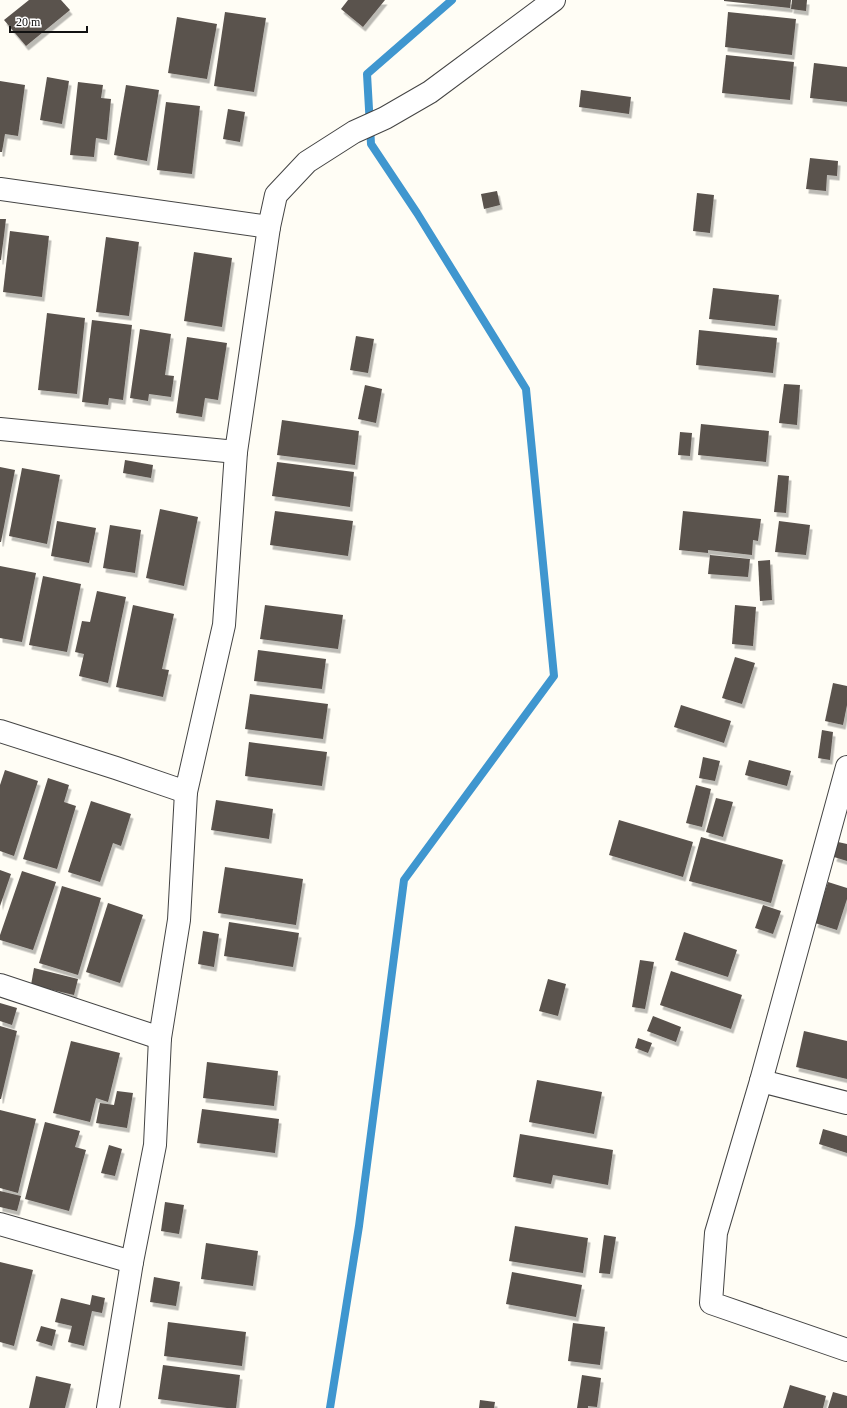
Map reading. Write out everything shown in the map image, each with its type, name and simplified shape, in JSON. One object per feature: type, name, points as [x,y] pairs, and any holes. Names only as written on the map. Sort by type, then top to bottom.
[{"type":"street","points":[[108,1408],[132,1262],[155,1145],[160,1038],[179,920],[186,792],[224,625],[236,452],[269,227],[276,195],[307,162],[354,132],[385,118],[430,92],[554,0]]},
{"type":"street","points":[[0,189],[269,227]]},
{"type":"street","points":[[0,428],[236,452]]},
{"type":"street","points":[[0,731],[186,792]]},
{"type":"street","points":[[847,767],[761,1081],[716,1233],[711,1303],[847,1350]]},
{"type":"street","points":[[0,985],[160,1038]]},
{"type":"street","points":[[761,1081],[847,1103]]},
{"type":"street","points":[[0,1224],[132,1262]]},
{"type":"building","points":[[29,0],[61,0],[70,10],[26,46],[4,20]]},
{"type":"building","points":[[348,0],[385,0],[363,27],[341,9]]},
{"type":"building","points":[[724,0],[791,0],[790,8]]},
{"type":"building","points":[[792,0],[807,0],[806,11],[791,9]]},
{"type":"building","points":[[225,12],[266,18],[254,92],[214,86]]},
{"type":"building","points":[[728,12],[796,19],[792,55],[725,47]]},
{"type":"building","points":[[177,17],[217,24],[207,79],[168,73]]},
{"type":"building","points":[[726,55],[794,62],[790,100],[722,93]]},
{"type":"building","points":[[814,63],[847,67],[847,102],[810,98]]},
{"type":"building","points":[[47,77],[69,81],[62,124],[40,120]]},
{"type":"building","points":[[0,81],[25,85],[18,136],[5,134],[2,152],[0,152]]},
{"type":"building","points":[[78,82],[103,85],[101,98],[111,99],[107,140],[96,138],[94,157],[70,155]]},
{"type":"building","points":[[126,85],[159,90],[147,161],[114,155]]},
{"type":"building","points":[[581,90],[631,97],[629,114],[579,107]]},
{"type":"building","points":[[166,102],[200,106],[192,174],[157,170]]},
{"type":"building","points":[[228,109],[245,112],[240,142],[223,139]]},
{"type":"building","points":[[810,158],[838,161],[837,176],[827,175],[826,191],[806,189]]},
{"type":"building","points":[[497,191],[500,205],[484,209],[481,194]]},
{"type":"building","points":[[697,193],[714,195],[710,233],[693,231]]},
{"type":"building","points":[[0,219],[6,219],[1,260],[0,260]]},
{"type":"building","points":[[10,231],[49,236],[42,297],[3,292]]},
{"type":"building","points":[[106,237],[139,242],[129,316],[96,312]]},
{"type":"building","points":[[194,252],[232,258],[222,327],[184,321]]},
{"type":"building","points":[[713,288],[779,295],[775,326],[709,319]]},
{"type":"building","points":[[47,313],[85,318],[77,394],[38,390]]},
{"type":"building","points":[[92,320],[132,325],[123,400],[109,398],[108,405],[82,402]]},
{"type":"building","points":[[140,329],[171,334],[165,375],[174,376],[171,397],[149,394],[148,401],[130,398]]},
{"type":"building","points":[[699,330],[777,338],[773,373],[696,365]]},
{"type":"building","points":[[356,336],[374,339],[368,373],[350,370]]},
{"type":"building","points":[[187,337],[227,343],[218,400],[205,398],[202,417],[176,413]]},
{"type":"building","points":[[784,384],[800,385],[797,425],[779,423]]},
{"type":"building","points":[[365,385],[382,389],[376,423],[358,419]]},
{"type":"building","points":[[282,420],[359,431],[355,465],[277,455]]},
{"type":"building","points":[[701,424],[769,431],[766,462],[698,455]]},
{"type":"building","points":[[680,432],[692,433],[690,456],[678,455]]},
{"type":"building","points":[[125,460],[153,465],[151,478],[123,473]]},
{"type":"building","points":[[277,462],[354,472],[350,507],[272,496]]},
{"type":"building","points":[[0,467],[15,470],[1,542],[0,542]]},
{"type":"building","points":[[22,468],[60,475],[47,544],[9,536]]},
{"type":"building","points":[[778,475],[789,476],[786,513],[774,512]]},
{"type":"building","points":[[160,509],[198,517],[184,586],[146,578]]},
{"type":"building","points":[[275,511],[353,521],[348,556],[270,545]]},
{"type":"building","points":[[683,511],[761,519],[758,541],[753,540],[752,555],[708,550],[708,553],[679,550]]},
{"type":"building","points":[[57,521],[96,528],[89,563],[51,556]]},
{"type":"building","points":[[779,521],[810,525],[806,555],[775,552]]},
{"type":"building","points":[[110,525],[141,530],[135,573],[103,568]]},
{"type":"building","points":[[710,555],[750,559],[748,577],[708,574]]},
{"type":"building","points":[[770,560],[772,600],[760,601],[758,561]]},
{"type":"building","points":[[0,566],[36,573],[22,642],[0,638]]},
{"type":"building","points":[[43,576],[81,584],[67,652],[29,645]]},
{"type":"building","points":[[97,591],[126,597],[108,683],[79,676],[84,654],[75,652],[82,621],[90,622]]},
{"type":"building","points":[[133,605],[174,614],[162,669],[169,670],[163,697],[116,687]]},
{"type":"building","points":[[265,605],[343,615],[338,649],[260,639]]},
{"type":"building","points":[[735,605],[756,607],[753,646],[732,644]]},
{"type":"building","points":[[258,650],[326,659],[322,689],[254,681]]},
{"type":"building","points":[[735,657],[755,663],[742,704],[722,698]]},
{"type":"building","points":[[833,683],[847,686],[847,705],[843,725],[825,721]]},
{"type":"building","points":[[250,694],[328,704],[323,739],[245,729]]},
{"type":"building","points":[[681,705],[731,721],[724,743],[674,727]]},
{"type":"building","points":[[822,730],[833,732],[830,760],[818,758]]},
{"type":"building","points":[[249,742],[327,752],[322,786],[245,776]]},
{"type":"building","points":[[703,757],[720,761],[715,781],[699,778]]},
{"type":"building","points":[[749,760],[791,771],[787,786],[745,775]]},
{"type":"building","points":[[5,770],[38,781],[14,856],[0,851],[0,785]]},
{"type":"building","points":[[48,778],[69,785],[64,802],[76,806],[57,869],[23,859]]},
{"type":"building","points":[[696,785],[711,789],[702,827],[686,823]]},
{"type":"building","points":[[716,798],[733,802],[723,837],[706,832]]},
{"type":"building","points":[[216,800],[273,809],[269,839],[211,830]]},
{"type":"building","points":[[91,801],[131,814],[121,846],[113,843],[100,882],[68,872]]},
{"type":"building","points":[[619,820],[693,842],[683,877],[609,855]]},
{"type":"building","points":[[701,837],[783,860],[771,903],[689,881]]},
{"type":"building","points":[[838,842],[847,844],[847,861],[834,857]]},
{"type":"building","points":[[225,867],[303,879],[296,925],[218,913]]},
{"type":"building","points":[[0,870],[11,874],[0,906]]},
{"type":"building","points":[[22,871],[56,882],[33,950],[0,940],[0,935]]},
{"type":"building","points":[[828,882],[847,888],[847,899],[837,930],[815,923]]},
{"type":"building","points":[[62,886],[101,898],[78,975],[39,963]]},
{"type":"building","points":[[108,903],[143,915],[120,983],[86,972]]},
{"type":"building","points":[[763,905],[781,911],[773,934],[755,928]]},
{"type":"building","points":[[229,922],[299,933],[293,967],[224,956]]},
{"type":"building","points":[[203,931],[219,934],[214,967],[198,964]]},
{"type":"building","points":[[684,932],[737,950],[728,977],[675,960]]},
{"type":"building","points":[[640,960],[654,962],[645,1009],[632,1007]]},
{"type":"building","points":[[34,968],[78,979],[74,995],[31,985]]},
{"type":"building","points":[[671,971],[742,995],[731,1029],[660,1005]]},
{"type":"building","points":[[548,979],[566,984],[558,1016],[539,1011]]},
{"type":"building","points":[[0,1003],[17,1008],[12,1025],[0,1021]]},
{"type":"building","points":[[653,1016],[681,1027],[676,1042],[647,1031]]},
{"type":"building","points":[[0,1026],[17,1031],[1,1099],[0,1099]]},
{"type":"building","points":[[804,1031],[847,1041],[847,1079],[796,1067]]},
{"type":"building","points":[[638,1038],[652,1043],[648,1053],[635,1048]]},
{"type":"building","points":[[71,1041],[120,1053],[108,1102],[96,1098],[90,1122],[53,1113]]},
{"type":"building","points":[[207,1062],[278,1071],[274,1106],[203,1098]]},
{"type":"building","points":[[537,1080],[602,1092],[594,1134],[529,1122]]},
{"type":"building","points":[[117,1091],[133,1093],[127,1128],[96,1123],[100,1103],[114,1105]]},
{"type":"building","points":[[202,1109],[279,1119],[275,1153],[197,1143]]},
{"type":"building","points":[[0,1110],[36,1119],[18,1193],[0,1188]]},
{"type":"building","points":[[45,1122],[80,1131],[75,1147],[86,1150],[69,1211],[25,1199]]},
{"type":"building","points":[[823,1129],[847,1136],[847,1153],[819,1144]]},
{"type":"building","points":[[520,1134],[613,1150],[608,1185],[553,1175],[551,1184],[513,1177]]},
{"type":"building","points":[[109,1145],[122,1149],[115,1176],[101,1173]]},
{"type":"building","points":[[0,1191],[21,1196],[17,1211],[0,1207]]},
{"type":"building","points":[[165,1202],[184,1205],[179,1234],[161,1231]]},
{"type":"building","points":[[515,1226],[588,1238],[583,1273],[509,1261]]},
{"type":"building","points":[[604,1235],[616,1237],[610,1274],[599,1273]]},
{"type":"building","points":[[206,1243],[258,1251],[253,1286],[201,1279]]},
{"type":"building","points":[[0,1262],[33,1270],[14,1346],[0,1342]]},
{"type":"building","points":[[512,1272],[582,1285],[576,1317],[506,1304]]},
{"type":"building","points":[[154,1277],[180,1282],[176,1306],[150,1302]]},
{"type":"building","points":[[92,1295],[105,1298],[102,1313],[92,1311],[84,1346],[68,1342],[72,1326],[55,1322],[61,1298],[90,1305]]},
{"type":"building","points":[[168,1322],[246,1332],[242,1366],[164,1356]]},
{"type":"building","points":[[573,1323],[605,1327],[600,1365],[568,1361]]},
{"type":"building","points":[[41,1326],[56,1330],[52,1346],[36,1341]]},
{"type":"building","points":[[163,1365],[240,1375],[236,1408],[158,1399]]},
{"type":"building","points":[[582,1375],[601,1378],[597,1407],[588,1406],[588,1408],[577,1408]]},
{"type":"building","points":[[36,1376],[71,1384],[65,1408],[29,1408]]},
{"type":"building","points":[[790,1385],[826,1396],[823,1408],[783,1408]]},
{"type":"building","points":[[833,1392],[847,1396],[847,1408],[828,1408]]},
{"type":"building","points":[[480,1400],[495,1402],[494,1408],[479,1408]]},
{"type":"waterway","points":[[330,1408],[359,1226],[404,880],[554,676],[526,389],[417,213],[371,144],[367,74],[452,0]]}]
